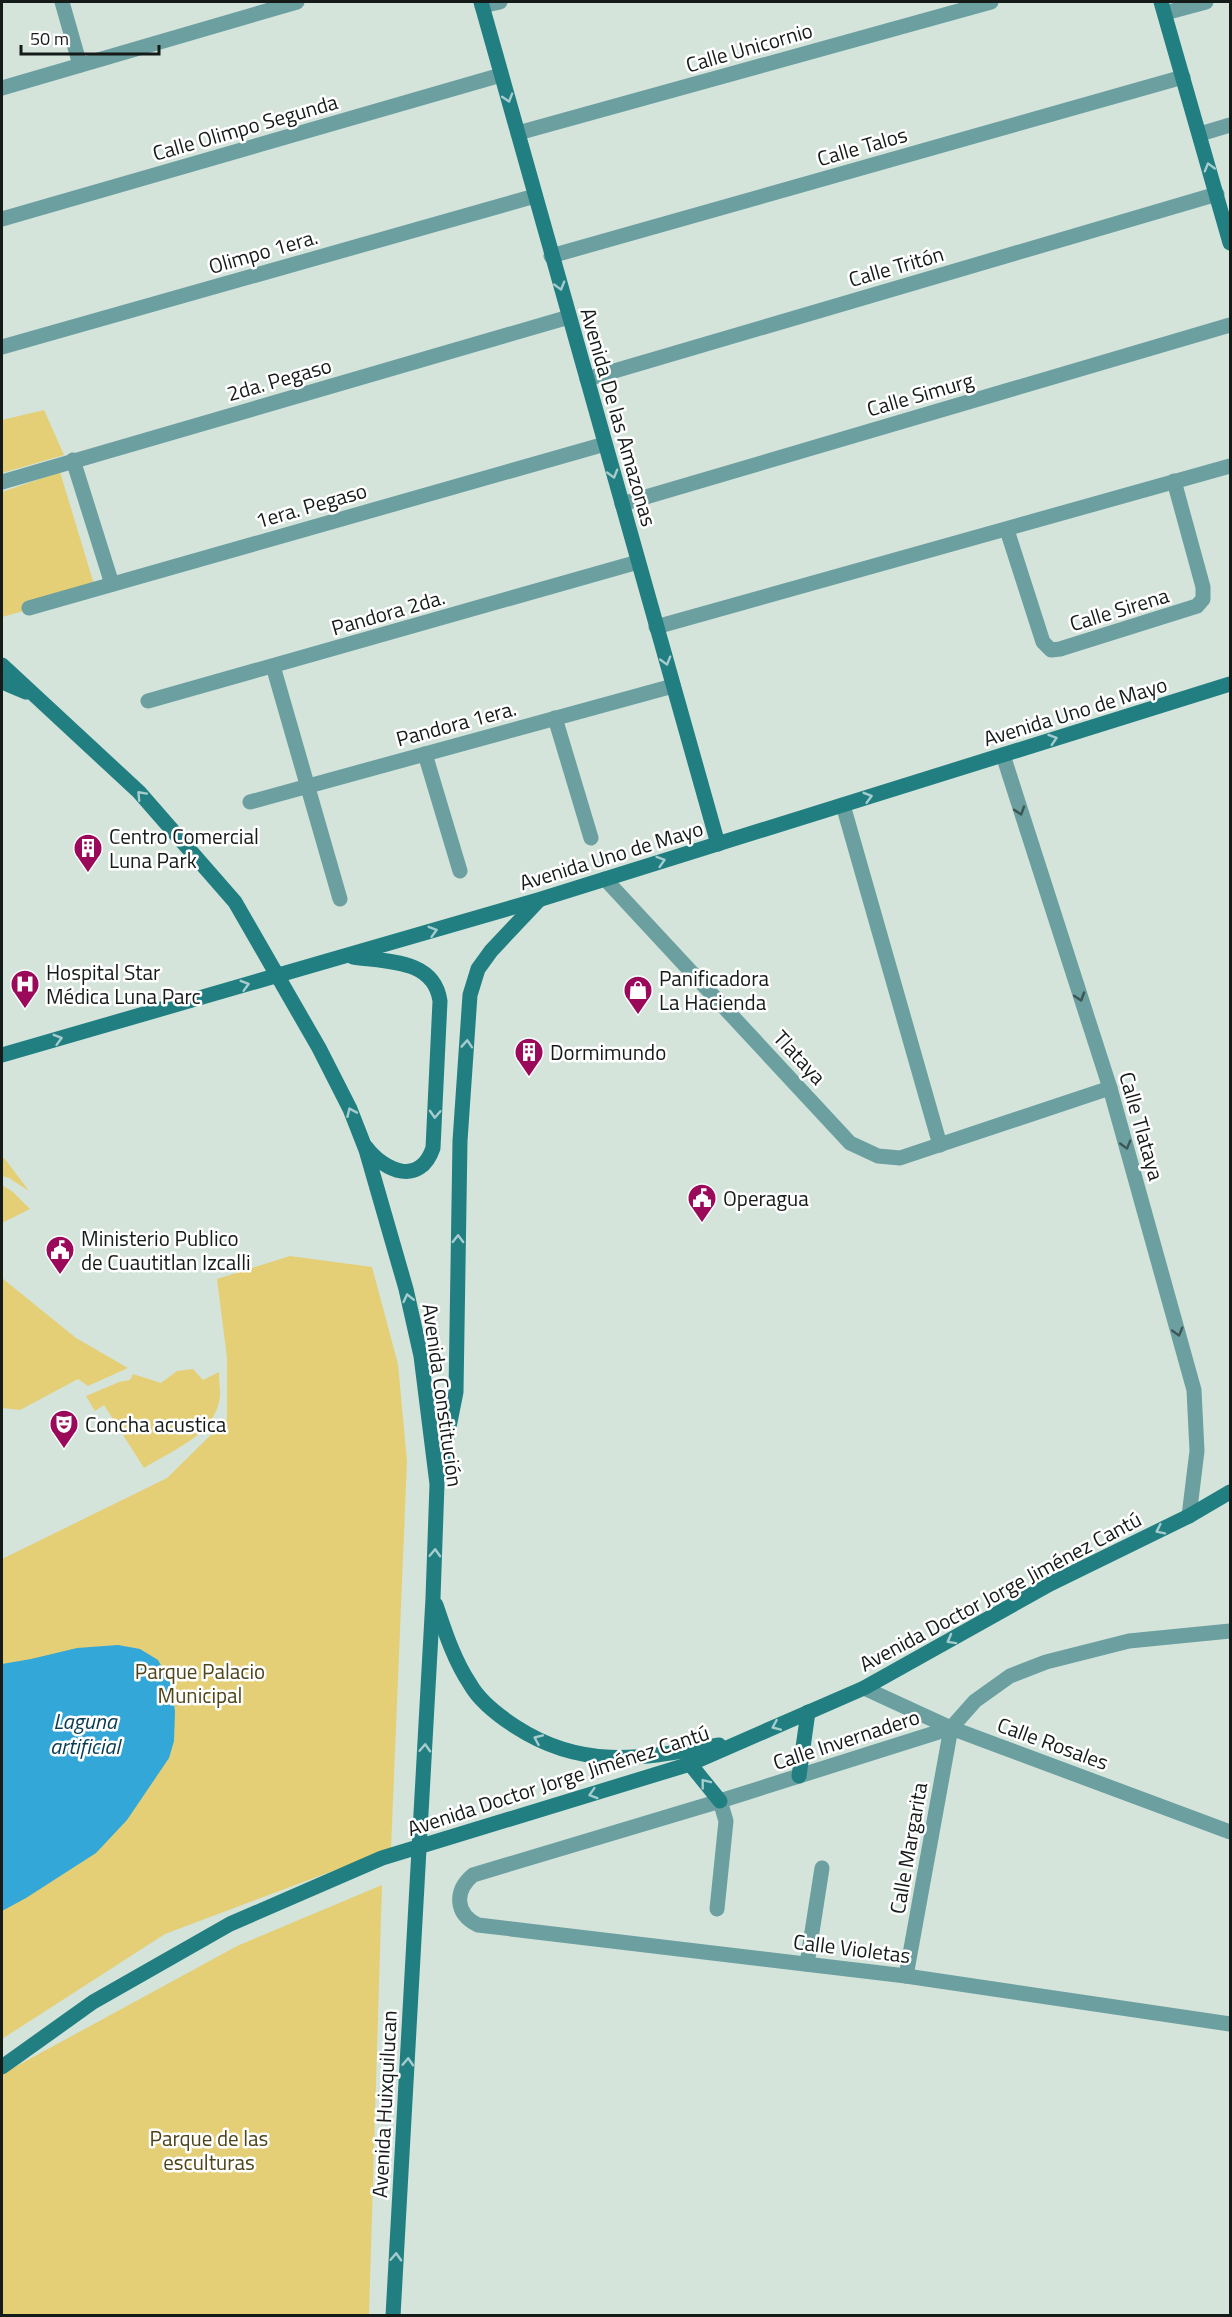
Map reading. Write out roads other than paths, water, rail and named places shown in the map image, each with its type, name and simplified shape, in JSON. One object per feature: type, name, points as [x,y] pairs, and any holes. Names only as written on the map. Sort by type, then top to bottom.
[{"type":"main road","name":"Avenida De las Amazonas","points":[[482,4],[718,844]]},
{"type":"main road","points":[[1163,7],[1230,243]]},
{"type":"main road","name":"Avenida Constitución","points":[[2,665],[138,792],[235,902],[319,1048],[350,1109],[362,1139],[406,1290],[421,1356],[437,1484],[417,1896]]},
{"type":"main road","points":[[2,682],[39,699]]},
{"type":"main road","name":"Avenida Uno de Mayo","points":[[2,1055],[538,900],[1230,684]]},
{"type":"main road","points":[[437,1484],[456,1392],[460,1141],[470,995],[478,969],[538,900]]},
{"type":"main road","points":[[347,956],[415,967],[433,980],[440,1001],[431,1154],[417,1168],[399,1171],[389,1168],[373,1156],[362,1139]]},
{"type":"main road","name":"Avenida Doctor Jorge Jiménez Cantú","points":[[2,2067],[93,2002],[230,1924],[382,1858],[690,1764],[864,1688],[1050,1584],[1189,1516],[1230,1492]]},
{"type":"main road","points":[[433,1598],[450,1647],[471,1686],[500,1717],[531,1737],[569,1752],[607,1758],[645,1758],[739,1742]]},
{"type":"main road","points":[[799,1776],[808,1712]]},
{"type":"main road","points":[[690,1764],[720,1801]]},
{"type":"main road","name":"Avenida Huixquilucan","points":[[393,2316],[417,1896]]},
{"type":"street","points":[[62,2],[80,65]]},
{"type":"street","points":[[2,88],[297,2]]},
{"type":"street","points":[[482,4],[500,2]]},
{"type":"street","name":"Calle Unicornio","points":[[518,133],[991,2]]},
{"type":"street","points":[[1163,7],[1206,2]]},
{"type":"street","name":"Calle Olimpo Segunda","points":[[2,219],[501,75]]},
{"type":"street","name":"Calle Talos","points":[[551,256],[1183,77]]},
{"type":"street","points":[[1200,134],[1230,125]]},
{"type":"street","name":"Calle Tritón","points":[[587,379],[1217,194]]},
{"type":"street","name":"Olimpo 1era.","points":[[2,347],[535,196]]},
{"type":"street","name":"2da. Pegaso","points":[[2,482],[569,317]]},
{"type":"street","name":"Calle Simurg","points":[[622,504],[1230,325]]},
{"type":"street","name":"1era. Pegaso","points":[[29,608],[605,444]]},
{"type":"street","points":[[73,460],[112,584]]},
{"type":"street","points":[[657,627],[1230,466]]},
{"type":"street","name":"Calle Sirena","points":[[1007,530],[1043,642],[1051,650],[1060,649],[1197,606],[1203,599],[1203,587],[1174,482]]},
{"type":"street","name":"Pandora 2da.","points":[[148,700],[638,562]]},
{"type":"street","points":[[273,666],[340,899]]},
{"type":"street","name":"Pandora 1era.","points":[[250,802],[673,686]]},
{"type":"street","points":[[555,718],[591,838]]},
{"type":"street","points":[[426,754],[460,871]]},
{"type":"street","name":"Calle Tlataya","points":[[1003,755],[1110,1088],[1194,1390],[1197,1451],[1189,1516]]},
{"type":"street","points":[[843,805],[940,1145]]},
{"type":"street","name":"Tlataya","points":[[605,879],[850,1143],[878,1156],[900,1158],[1110,1088]]},
{"type":"street","name":"Calle Invernadero","points":[[468,1919],[462,1911],[460,1895],[464,1882],[473,1875],[720,1801],[951,1728],[975,1701],[1010,1676],[1046,1662],[1129,1641],[1230,1630]]},
{"type":"street","name":"Calle Rosales","points":[[864,1688],[951,1728],[1230,1832]]},
{"type":"street","name":"Calle Margarita","points":[[906,1976],[951,1728]]},
{"type":"street","points":[[717,1909],[726,1821],[720,1801]]},
{"type":"street","points":[[807,1964],[822,1868]]},
{"type":"street","name":"Calle Violetas","points":[[468,1919],[478,1924],[906,1976],[1228,2019]]},
{"type":"water","name":"Laguna artificial","points":[[118,1645],[140,1649],[158,1660],[172,1685],[175,1712],[174,1741],[169,1758],[127,1820],[96,1853],[2,1911],[2,1664],[77,1648]]},
{"type":"place","name":"Centro Comercial Luna Park","points":[[88,874]]},
{"type":"place","name":"Hospital Star Médica Luna Parc","points":[[25,1010]]},
{"type":"place","name":"Panificadora La Hacienda","points":[[638,1016]]},
{"type":"place","name":"Dormimundo","points":[[529,1078]]},
{"type":"place","name":"Operagua","points":[[702,1224]]},
{"type":"place","name":"Ministerio Publico de Cuautitlan Izcalli","points":[[60,1276]]},
{"type":"place","name":"Concha acustica","points":[[64,1450]]},
{"type":"park label","name":"Parque Palacio Municipal","points":[[200,1683]]},
{"type":"park label","name":"Parque de las esculturas","points":[[209,2150]]}]
